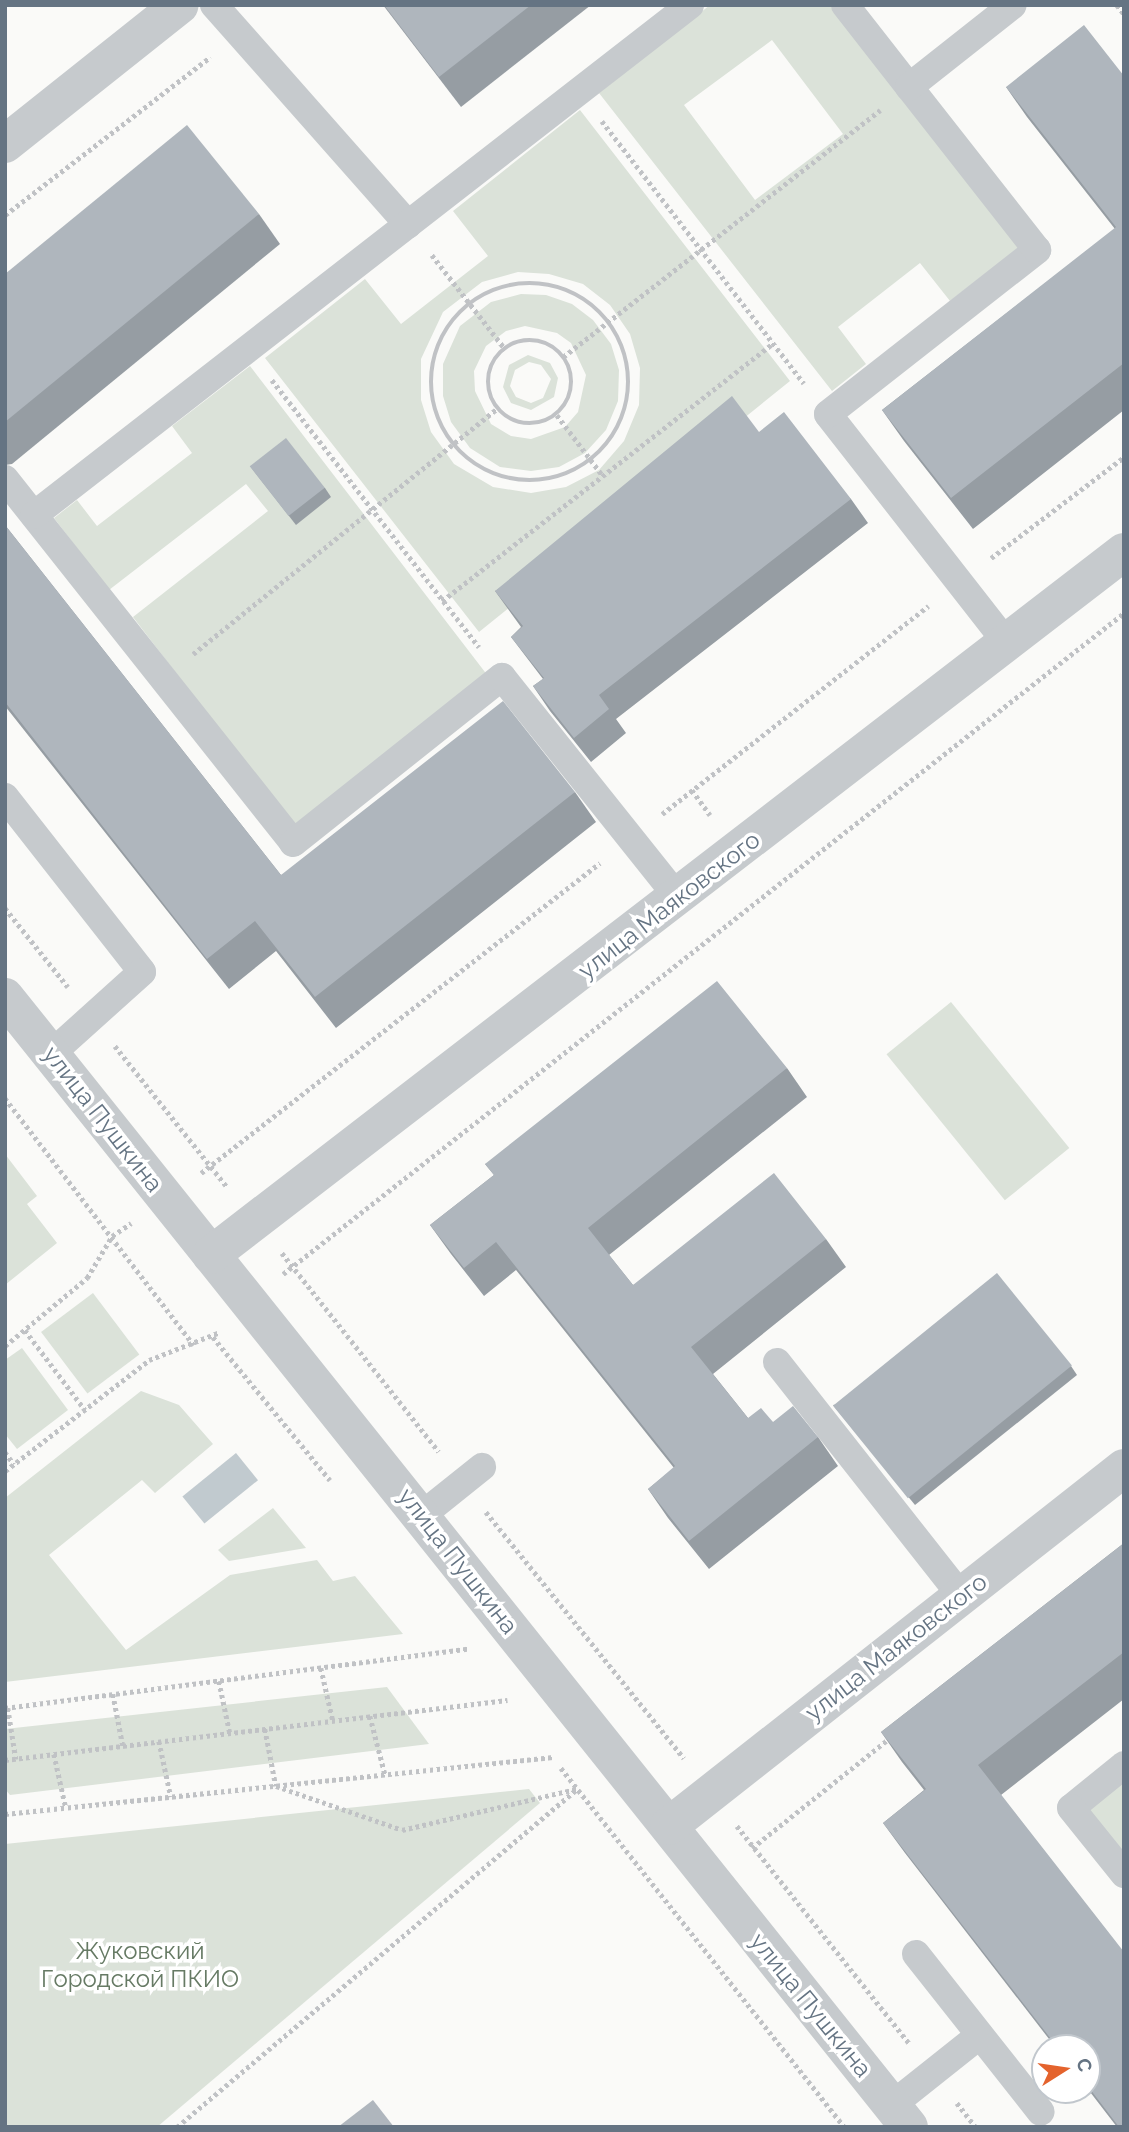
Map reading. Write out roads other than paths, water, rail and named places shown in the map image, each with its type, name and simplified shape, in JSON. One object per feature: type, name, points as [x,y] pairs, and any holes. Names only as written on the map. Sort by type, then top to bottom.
[{"type":"street","points":[[5,144],[180,5]]},
{"type":"street","name":"улица Маяковского","points":[[211,1255],[257,1223],[679,899],[1124,552]]},
{"type":"street","name":"улица Пушкина","points":[[5,997],[422,1515],[900,2116]]},
{"type":"street","name":"улица Маяковского","points":[[669,1826],[1124,1468]]},
{"type":"lane","points":[[214,5],[408,224]]},
{"type":"lane","points":[[34,515],[690,5]]},
{"type":"lane","points":[[845,5],[1037,250],[828,414],[962,580],[1006,642]]},
{"type":"lane","points":[[909,87],[1013,5]]},
{"type":"lane","points":[[5,479],[293,843],[502,677],[679,899]]},
{"type":"lane","points":[[5,797],[142,972],[51,1054]]},
{"type":"lane","points":[[777,1362],[961,1596]]},
{"type":"lane","points":[[422,1515],[473,1475]]},
{"type":"lane","points":[[1124,1765],[1071,1808],[1124,1874]]},
{"type":"lane","points":[[916,1954],[1041,2112]]},
{"type":"lane","points":[[900,2116],[933,2073],[980,2035]]},
{"type":"park label","name":"Жуковский Городской ПКИО","points":[[140,1965]]}]
